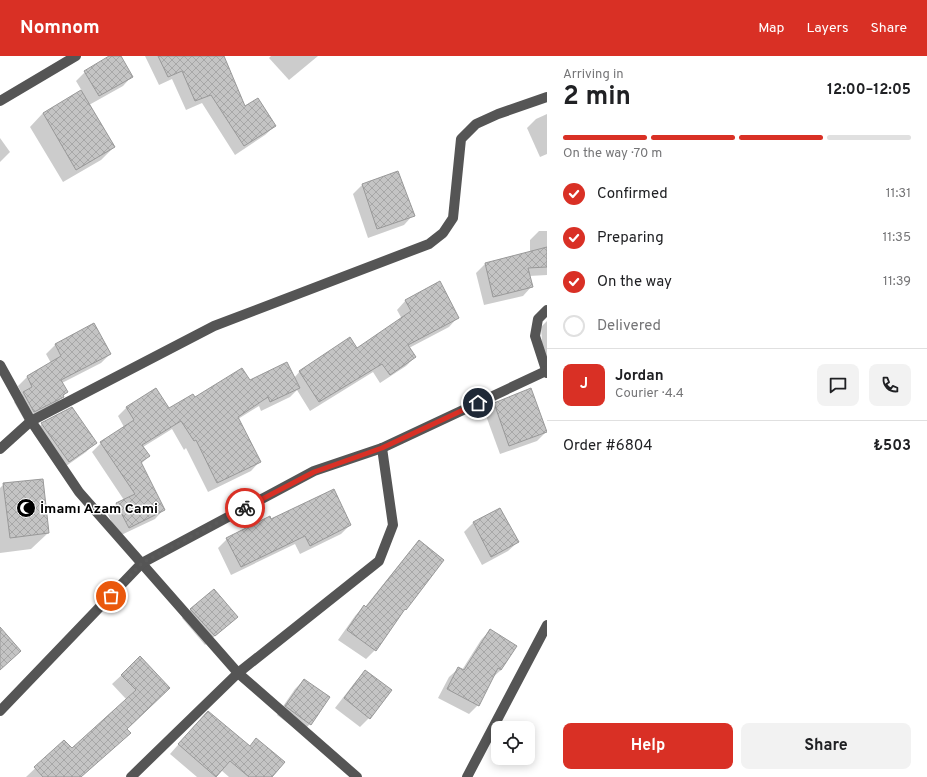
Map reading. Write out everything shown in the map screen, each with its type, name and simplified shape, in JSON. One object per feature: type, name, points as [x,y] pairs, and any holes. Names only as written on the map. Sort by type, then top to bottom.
[{"type":"street","points":[[0,101],[76,56]]},
{"type":"street","points":[[0,449],[31,421],[214,326],[429,244],[443,233],[453,218],[461,139],[476,124],[498,114],[547,97]]},
{"type":"street","points":[[0,712],[142,563],[314,472],[382,448],[546,372],[535,336],[538,320],[547,310]]},
{"type":"street","points":[[0,365],[31,421],[79,492],[238,673],[357,777]]},
{"type":"street","points":[[131,777],[238,673],[379,561],[393,525],[382,448]]},
{"type":"street","points":[[467,777],[547,625]]},
{"type":"building","points":[[109,56],[121,56],[133,77],[99,96],[84,71]]},
{"type":"building","points":[[158,56],[224,56],[245,106],[258,98],[276,126],[244,146],[211,95],[195,101],[182,71],[168,77]]},
{"type":"building","points":[[81,90],[115,147],[76,170],[43,113]]},
{"type":"building","points":[[398,171],[415,216],[377,229],[362,184]]},
{"type":"building","points":[[547,247],[547,267],[528,268],[533,287],[493,297],[485,263]]},
{"type":"building","points":[[440,281],[459,318],[408,345],[416,357],[390,375],[382,364],[319,402],[299,371],[350,337],[357,348],[411,311],[405,300]]},
{"type":"building","points":[[94,323],[111,354],[61,380],[68,392],[63,395],[64,397],[34,412],[23,392],[32,387],[27,376],[61,356],[55,344]]},
{"type":"building","points":[[287,362],[300,388],[270,402],[268,397],[238,417],[261,462],[217,483],[196,440],[194,441],[181,421],[142,445],[150,456],[141,462],[165,510],[129,528],[116,503],[135,494],[100,442],[134,420],[126,407],[156,388],[169,408],[193,394],[195,397],[242,368],[250,380]]},
{"type":"building","points":[[531,388],[547,432],[509,446],[494,403]]},
{"type":"building","points":[[72,407],[97,443],[69,462],[41,423]]},
{"type":"building","name":"İmamı Azam Cami","points":[[43,479],[49,533],[10,538],[3,483]]},
{"type":"building","points":[[334,489],[351,525],[310,546],[305,536],[241,567],[226,538],[270,516],[271,519]]},
{"type":"building","points":[[500,508],[519,542],[491,557],[473,522]]},
{"type":"building","points":[[419,540],[444,560],[406,610],[405,609],[376,651],[347,630],[364,605],[366,607]]},
{"type":"building","points":[[214,589],[238,617],[215,636],[190,609]]},
{"type":"building","points":[[0,627],[21,651],[0,670]]},
{"type":"building","points":[[490,629],[517,646],[501,670],[498,668],[479,706],[447,689],[458,667],[464,670]]},
{"type":"building","points":[[140,656],[170,688],[127,729],[131,733],[81,777],[43,777],[34,767],[64,740],[72,748],[136,690],[121,675]]},
{"type":"building","points":[[365,670],[392,690],[370,719],[344,698]]},
{"type":"building","points":[[304,679],[330,697],[311,725],[285,706]]},
{"type":"building","points":[[208,711],[250,746],[256,738],[285,762],[272,777],[249,777],[230,761],[216,777],[178,744]]},
{"type":"way so far","points":[[111,596],[142,563],[245,508]]},
{"type":"place","name":"İmamı Azam Cami","points":[[26,508]]},
{"type":"route","points":[[245,508],[314,472],[382,448],[478,403]]}]
